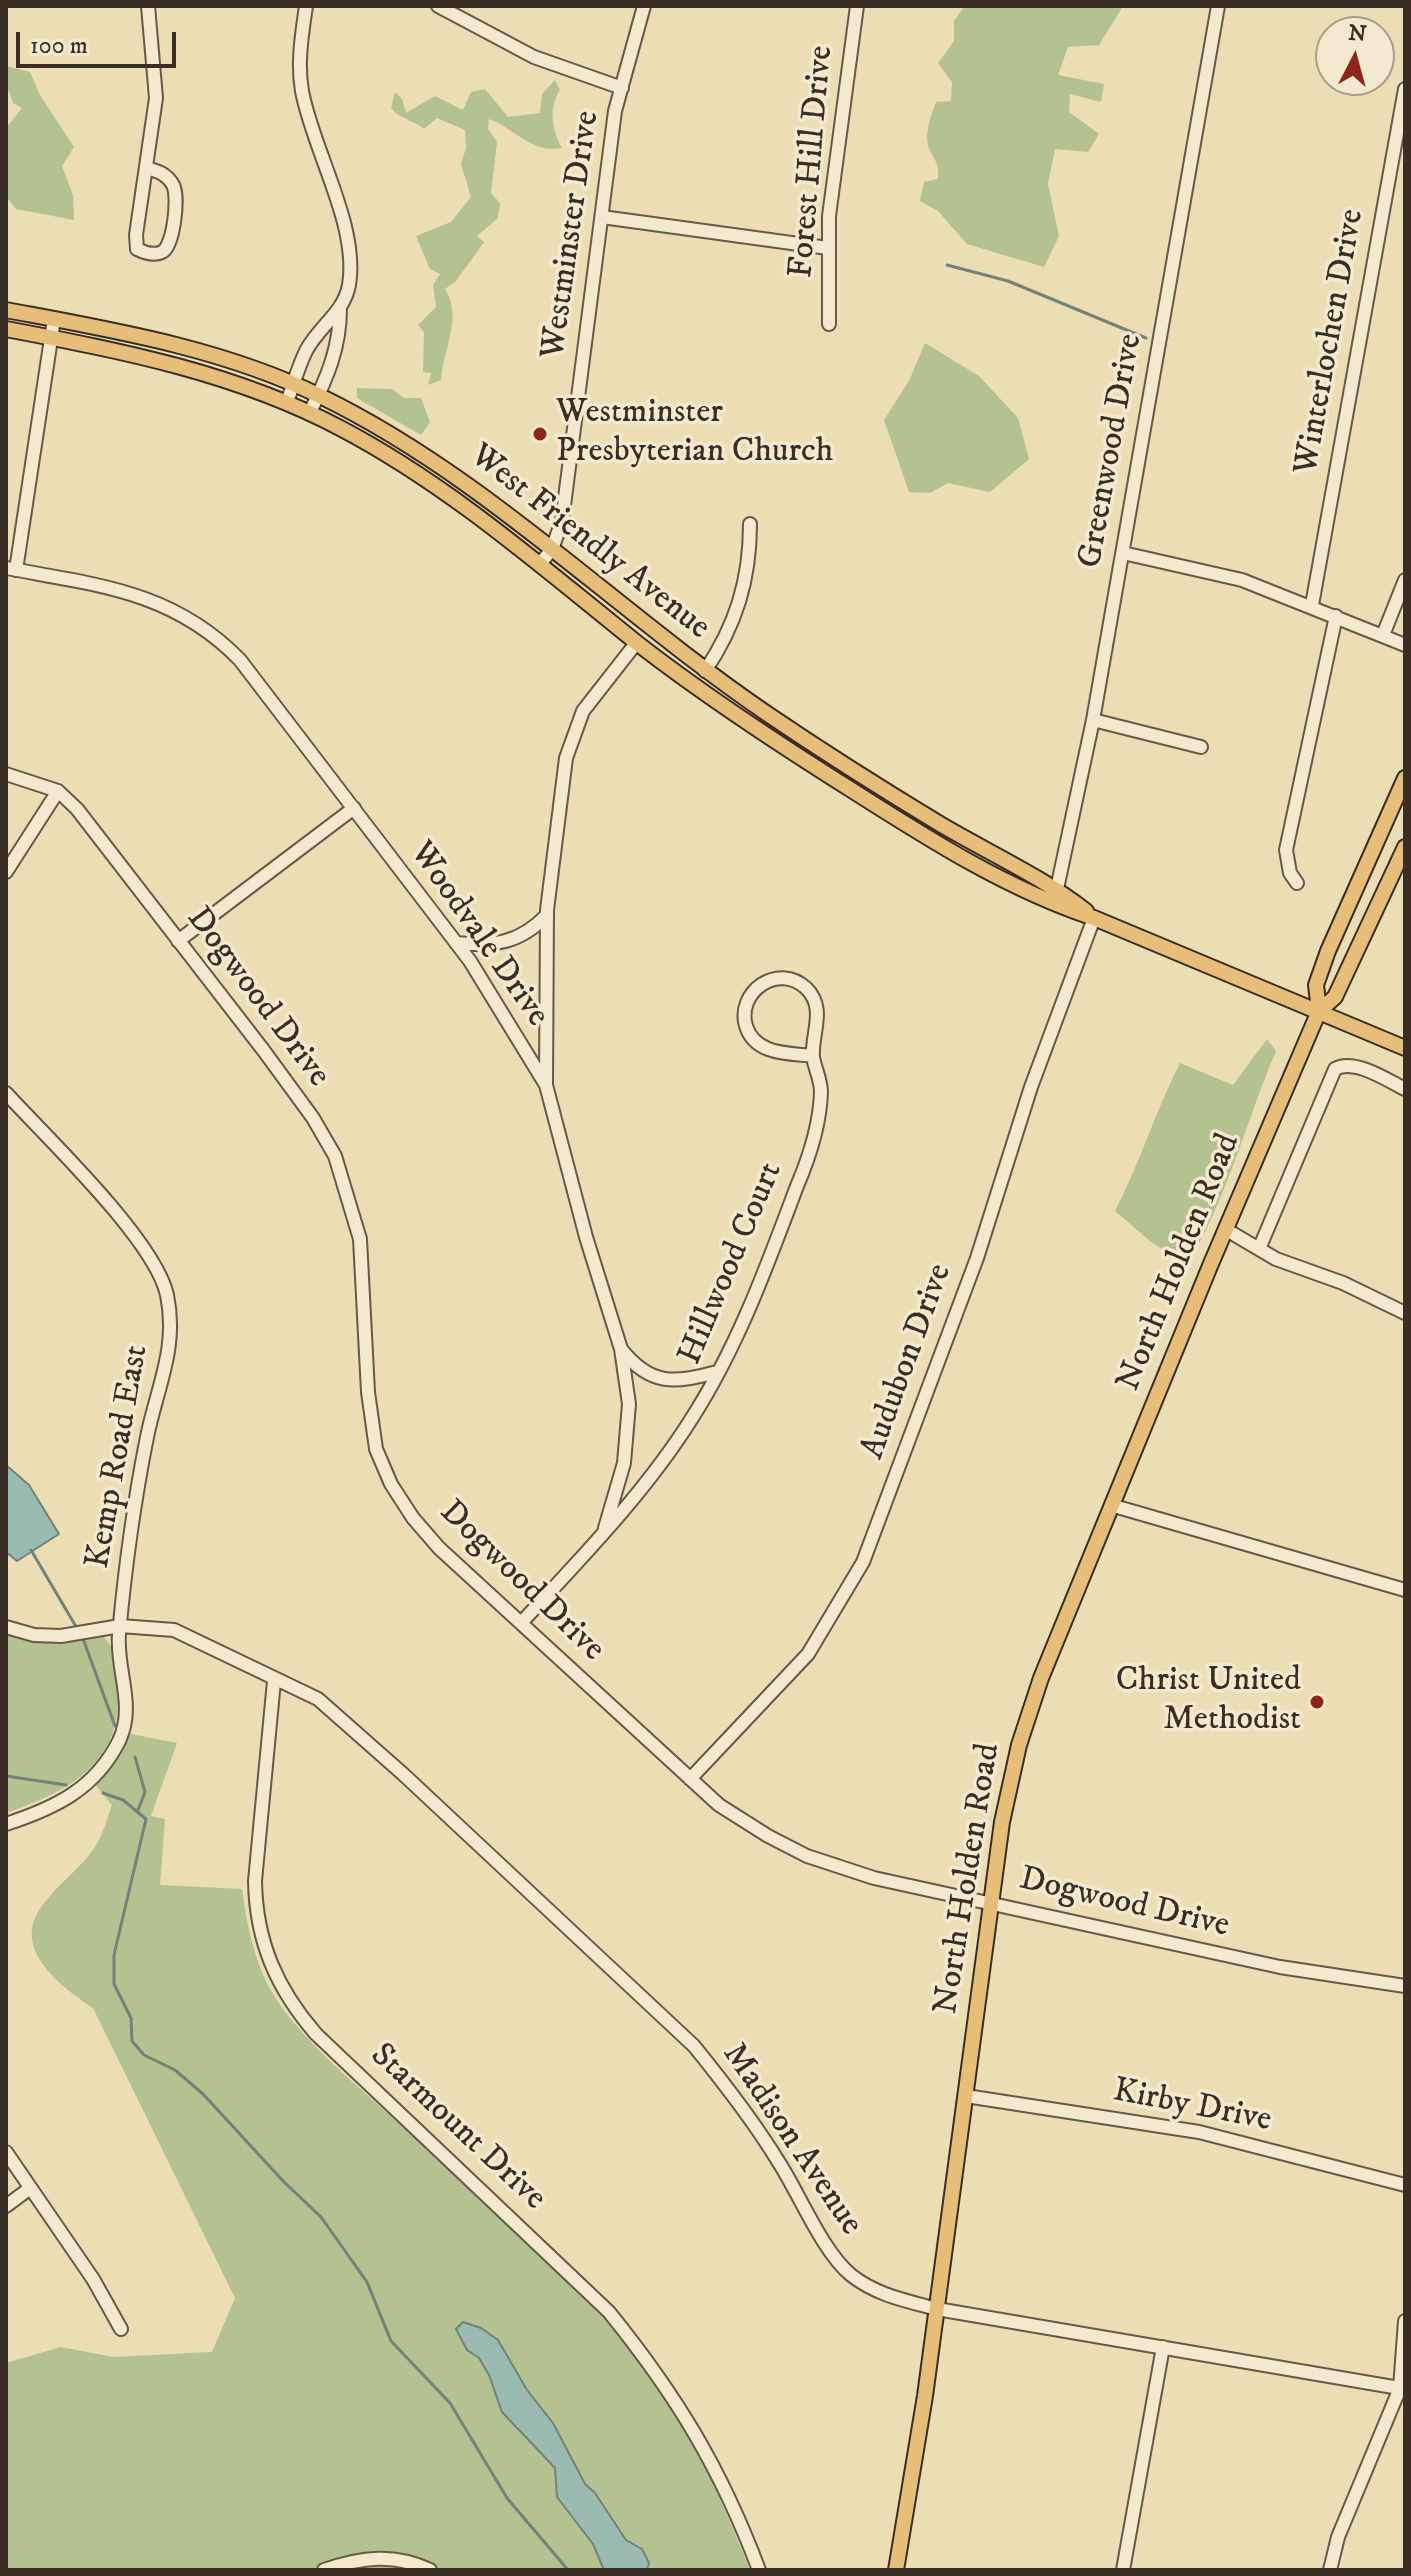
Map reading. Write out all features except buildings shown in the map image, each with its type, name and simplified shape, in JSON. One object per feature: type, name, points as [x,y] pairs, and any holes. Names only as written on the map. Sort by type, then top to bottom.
[{"type":"main road","name":"West Friendly Avenue","points":[[6,310],[158,340],[294,384],[318,395],[423,453],[552,549],[705,671],[1056,897],[1094,918],[1405,1048]]},
{"type":"main road","name":"West Friendly Avenue","points":[[6,329],[154,358],[310,412],[412,469],[760,732],[930,840],[1056,897]]},
{"type":"main road","name":"North Holden Road","points":[[1319,1011],[1316,985],[1328,951],[1405,778]]},
{"type":"main road","name":"North Holden Road","points":[[896,2570],[937,2309],[1006,1801],[1019,1745],[1041,1678],[1225,1229],[1319,1011],[1335,997],[1405,847]]},
{"type":"street","points":[[146,168],[160,172],[171,181],[177,195],[169,246],[162,253],[147,254],[137,249],[136,235],[156,98],[148,6]]},
{"type":"street","points":[[287,402],[307,350],[340,309],[349,287],[350,257],[301,89],[300,48],[306,6]]},
{"type":"street","points":[[438,6],[453,9],[534,57],[622,88]]},
{"type":"street","name":"Westminster Drive","points":[[540,564],[552,549],[562,521],[622,88],[644,6]]},
{"type":"street","name":"Forest Hill Drive","points":[[829,324],[831,195],[857,6]]},
{"type":"street","name":"Greenwood Drive","points":[[1056,897],[1093,720],[1218,6]]},
{"type":"street","name":"Winterlochen Drive","points":[[1312,605],[1405,89]]},
{"type":"street","points":[[602,217],[828,248]]},
{"type":"street","points":[[310,412],[334,360],[340,334],[340,309]]},
{"type":"street","points":[[11,569],[54,319]]},
{"type":"street","points":[[705,671],[731,628],[742,601],[750,553],[750,524]]},
{"type":"street","points":[[1123,553],[1242,580],[1312,605],[1405,645]]},
{"type":"street","name":"Woodvale Drive","points":[[11,569],[154,601],[214,633],[241,662],[456,943],[546,1085],[586,1237],[621,1349],[629,1404],[624,1463],[605,1528]]},
{"type":"street","points":[[1383,635],[1405,580]]},
{"type":"street","points":[[1297,883],[1290,873],[1286,850],[1336,616]]},
{"type":"street","points":[[546,1085],[547,915],[566,758],[583,711],[637,642]]},
{"type":"street","points":[[1093,720],[1201,747]]},
{"type":"street","name":"Dogwood Drive","points":[[6,774],[58,791],[77,809],[313,1118],[335,1156],[360,1239],[371,1425],[376,1449],[391,1484],[439,1548],[719,1805],[807,1856],[874,1878],[1280,1967],[1405,1986]]},
{"type":"street","points":[[6,872],[58,791]]},
{"type":"street","points":[[178,941],[354,808]]},
{"type":"street","points":[[456,943],[490,945],[507,942],[532,931],[547,915]]},
{"type":"street","name":"Audubon Drive","points":[[690,1779],[808,1654],[863,1562],[977,1258],[1031,1087],[1094,918]]},
{"type":"street","name":"Hillwood Court","points":[[521,1623],[653,1474],[693,1417],[747,1318],[805,1166],[821,1094],[813,1056],[818,1013],[807,988],[789,979],[768,979],[758,986],[746,1005],[747,1029],[760,1046],[813,1056]]},
{"type":"street","points":[[1259,1249],[1335,1069],[1342,1065],[1352,1066],[1405,1089]]},
{"type":"street","name":"Kemp Road East","points":[[6,1093],[132,1232],[167,1294],[170,1342],[167,1371],[148,1432],[134,1506],[120,1626],[128,1713],[113,1752],[94,1777],[70,1798],[6,1824]]},
{"type":"street","points":[[1225,1229],[1259,1249],[1405,1313]]},
{"type":"street","points":[[621,1349],[637,1369],[663,1380],[685,1381],[717,1372]]},
{"type":"street","points":[[1114,1506],[1405,1590]]},
{"type":"street","points":[[6,1627],[34,1635],[61,1636],[120,1626]]},
{"type":"street","name":"Madison Avenue","points":[[120,1626],[174,1630],[201,1641],[274,1681],[318,1699],[694,2046],[732,2093],[850,2274],[894,2298],[937,2309],[1402,2389]]},
{"type":"street","name":"Starmount Drive","points":[[274,1681],[255,1881],[256,1912],[272,1969],[289,2003],[316,2034],[609,2312],[657,2373],[711,2458],[759,2570]]},
{"type":"street","name":"Kirby Drive","points":[[966,2096],[1199,2132],[1405,2185]]},
{"type":"street","points":[[6,2152],[93,2279],[121,2329]]},
{"type":"street","points":[[6,2206],[29,2189]]},
{"type":"street","points":[[1330,2570],[1338,2537],[1402,2389],[1405,2321]]},
{"type":"street","points":[[1123,2570],[1163,2347]]},
{"type":"street","points":[[324,2570],[382,2557],[396,2557],[430,2570]]},
{"type":"green space","points":[[965,6],[1123,6],[1099,45],[1068,47],[1058,75],[1104,84],[1101,102],[1070,94],[1069,112],[1099,134],[1088,152],[1055,149],[1048,184],[1059,236],[1044,267],[967,244],[938,211],[920,201],[924,182],[938,179],[937,165],[928,143],[930,119],[936,102],[951,101],[952,82],[938,63],[954,41],[954,21]]},
{"type":"green space","points":[[6,66],[30,72],[40,95],[74,147],[62,166],[73,195],[74,220],[16,209],[6,196],[6,128],[22,108],[13,103],[6,83]]},
{"type":"green space","points":[[555,80],[560,90],[554,104],[553,119],[562,148],[542,148],[489,119],[488,129],[497,142],[491,193],[500,203],[498,218],[477,236],[484,242],[456,281],[445,289],[452,311],[450,334],[441,380],[428,385],[431,373],[423,372],[424,332],[418,325],[436,307],[433,285],[440,274],[430,269],[416,236],[451,222],[471,197],[461,164],[466,148],[465,130],[437,118],[424,129],[391,108],[395,92],[402,99],[406,113],[435,96],[463,110],[471,92],[485,89],[508,117],[540,113],[542,94]]},
{"type":"green space","points":[[925,343],[979,376],[1018,418],[1029,459],[990,492],[948,483],[930,493],[909,492],[884,420],[909,381]]},
{"type":"green space","points":[[357,388],[392,389],[404,398],[421,398],[430,422],[421,435],[357,398]]},
{"type":"green space","points":[[1267,1039],[1276,1051],[1224,1189],[1186,1265],[1150,1241],[1115,1211],[1180,1063],[1233,1085]]},
{"type":"green space","points":[[6,1634],[46,1643],[102,1636],[113,1653],[118,1704],[114,1728],[105,1749],[92,1766],[55,1793],[6,1813]]},
{"type":"green space","points":[[131,1734],[177,1743],[151,1816],[165,1819],[160,1885],[242,1889],[254,1949],[278,2002],[325,2056],[551,2264],[637,2357],[687,2433],[750,2570],[6,2570],[6,2363],[61,2347],[113,2357],[212,2352],[235,2298],[93,2008],[47,1970],[33,1944],[32,1930],[41,1907],[99,1840],[112,1805],[96,1786]]},
{"type":"water","points":[[6,1465],[29,1485],[59,1534],[17,1561],[6,1552]]},
{"type":"water","points":[[463,2322],[481,2328],[498,2340],[527,2390],[553,2423],[585,2484],[595,2493],[626,2540],[642,2549],[649,2563],[647,2570],[604,2570],[593,2544],[557,2497],[555,2468],[502,2412],[489,2375],[479,2358],[467,2350],[456,2329]]},
{"type":"waterway","points":[[947,265],[1008,281],[1146,338]]},
{"type":"waterway","points":[[31,1550],[78,1630]]},
{"type":"waterway","points":[[82,1636],[115,1726]]},
{"type":"waterway","points":[[135,1757],[145,1792],[138,1810]]},
{"type":"waterway","points":[[6,1776],[66,1785]]},
{"type":"waterway","points":[[103,1793],[123,1800],[146,1819],[114,1955],[114,1984],[131,2018],[132,2041],[144,2055],[175,2070],[203,2094],[284,2182],[321,2217],[367,2282],[391,2341],[450,2403],[507,2498],[568,2570]]},
{"type":"place","name":"Westminster Presbyterian Church","points":[[540,434]]},
{"type":"place","name":"Christ United Methodist","points":[[1317,1702]]}]
